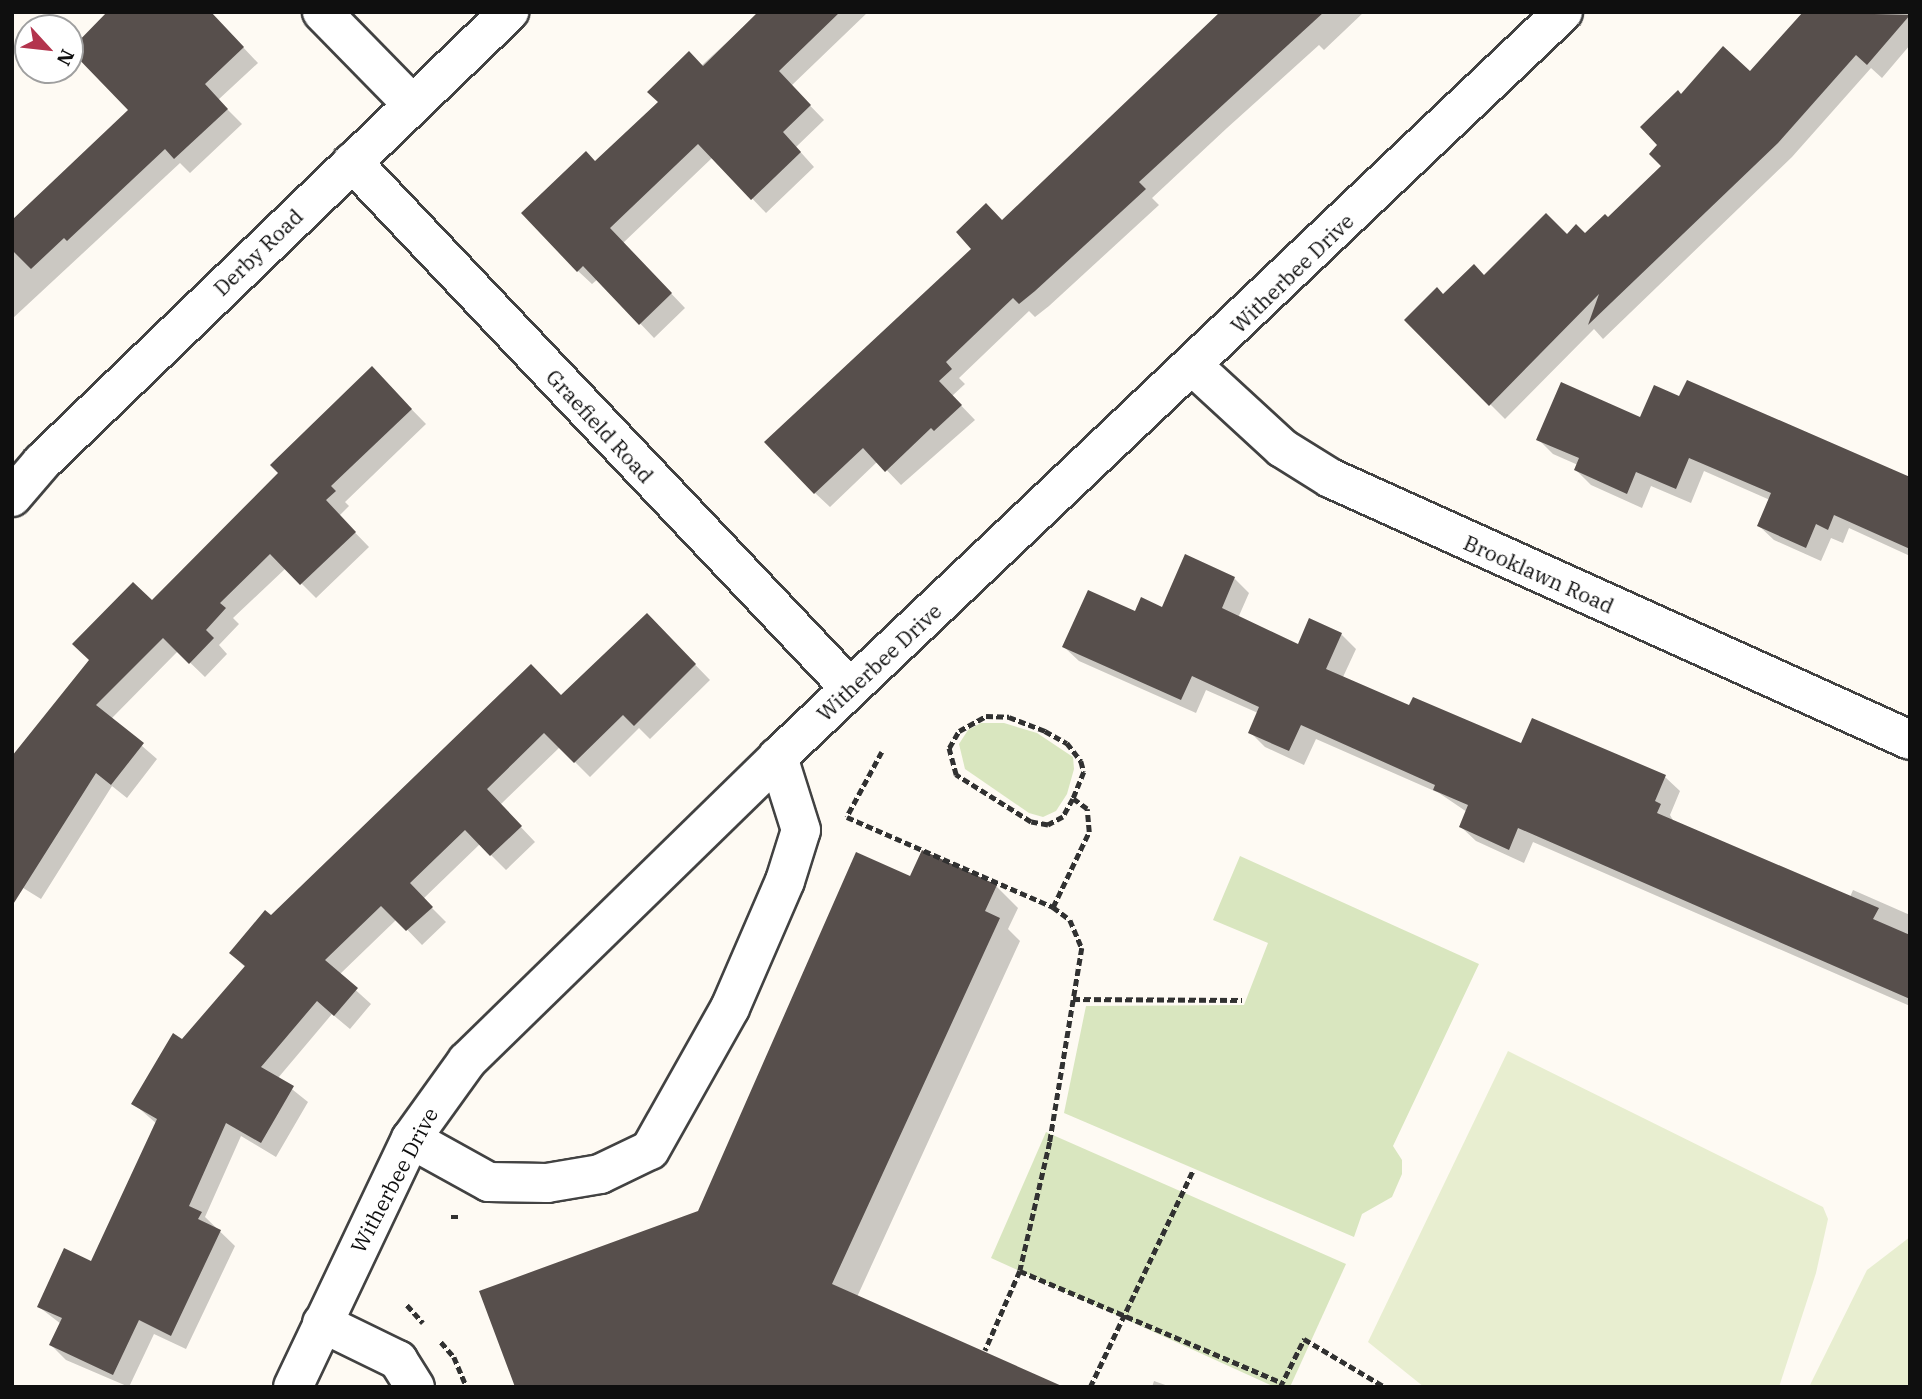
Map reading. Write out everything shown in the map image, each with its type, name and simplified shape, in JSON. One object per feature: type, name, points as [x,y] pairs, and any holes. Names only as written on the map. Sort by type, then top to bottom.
[{"type":"street","points":[[322,12],[412,104]]},
{"type":"street","name":"Derby Road","points":[[12,497],[42,462],[509,12]]},
{"type":"street","name":"Witherbee Drive","points":[[293,1387],[411,1139],[440,1095],[497,1029],[850,688],[1194,367],[1563,12]]},
{"type":"street","name":"Graefield Road","points":[[352,162],[850,688]]},
{"type":"street","name":"Brooklawn Road","points":[[1194,367],[1282,448],[1330,478],[1910,740]]},
{"type":"street","points":[[411,1139],[489,1182],[547,1183],[600,1174],[650,1150],[730,1008],[785,881],[801,830],[778,757]]},
{"type":"street","points":[[322,1323],[398,1360],[415,1387]]},
{"type":"path","points":[[986,716],[1009,717],[1045,731],[1068,743],[1081,761],[1084,772],[1073,799],[1063,817],[1048,825],[1031,822],[956,775],[949,748],[959,731],[986,716]]},
{"type":"path","points":[[882,751],[847,817],[1054,907],[1070,920],[1082,948],[1050,1142],[1020,1271],[985,1351]]},
{"type":"path","points":[[1054,907],[1089,832],[1087,809],[1073,799]]},
{"type":"path","points":[[1073,999],[1242,1000]]},
{"type":"path","points":[[1090,1387],[1193,1170]]},
{"type":"path","points":[[1020,1271],[1281,1385],[1304,1339],[1385,1387]]},
{"type":"green space","points":[[981,723],[1004,723],[1037,733],[1073,757],[1074,769],[1067,794],[1056,811],[1043,817],[1029,813],[965,769],[959,744],[968,730]]},
{"type":"green space","points":[[1240,856],[1479,964],[1393,1146],[1402,1160],[1402,1174],[1392,1197],[1362,1214],[1354,1237],[1064,1113],[1086,1006],[1244,1005],[1268,943],[1213,920]]},
{"type":"green space","points":[[1508,1051],[1823,1207],[1828,1219],[1816,1273],[1779,1387],[1424,1387],[1368,1342]]},
{"type":"green space","points":[[1046,1132],[1346,1264],[1290,1387],[1275,1387],[991,1258]]},
{"type":"green space","points":[[1910,1237],[1910,1387],[1809,1387],[1867,1270]]},
{"type":"building","points":[[107,12],[211,12],[244,47],[205,84],[228,109],[174,159],[165,149],[67,241],[64,238],[31,269],[12,250],[12,220],[128,110],[84,64],[84,36]]},
{"type":"building","points":[[758,12],[840,12],[779,71],[811,105],[783,132],[801,152],[751,200],[698,144],[610,228],[672,293],[639,325],[583,266],[577,272],[521,213],[586,151],[595,161],[658,102],[647,92],[689,51],[703,66]]},
{"type":"building","points":[[1220,12],[1324,12],[1139,182],[1146,189],[1035,291],[1019,304],[1013,298],[946,362],[952,369],[939,381],[962,405],[934,431],[931,428],[885,472],[863,448],[814,494],[764,442],[971,249],[956,232],[986,203],[1002,220]]},
{"type":"building","points":[[1803,12],[1910,15],[1867,65],[1856,55],[1778,143],[1588,325],[1599,294],[1489,406],[1404,320],[1437,287],[1443,294],[1474,264],[1484,275],[1546,213],[1567,234],[1576,224],[1585,233],[1605,214],[1608,217],[1661,166],[1649,154],[1657,145],[1640,127],[1678,90],[1681,94],[1723,46],[1750,71]]},
{"type":"building","points":[[372,366],[412,409],[331,486],[336,491],[326,500],[356,532],[300,585],[270,554],[220,603],[226,608],[206,630],[214,638],[189,664],[163,638],[96,705],[144,743],[111,785],[96,773],[12,906],[12,756],[89,660],[72,644],[133,582],[152,600],[278,473],[270,465]]},
{"type":"building","points":[[1687,380],[1910,477],[1910,549],[1834,515],[1828,530],[1816,524],[1806,548],[1757,526],[1771,493],[1689,458],[1676,489],[1636,472],[1627,494],[1574,470],[1579,458],[1536,440],[1561,382],[1640,417],[1654,385],[1679,396]]},
{"type":"building","points":[[1185,554],[1235,577],[1222,608],[1298,644],[1309,618],[1342,633],[1326,669],[1409,705],[1413,697],[1521,743],[1532,718],[1666,775],[1655,801],[1661,804],[1657,813],[1879,908],[1873,919],[1910,935],[1910,999],[1518,828],[1509,850],[1459,827],[1468,805],[1433,790],[1435,785],[1301,725],[1289,751],[1248,733],[1259,707],[1192,676],[1181,700],[1062,647],[1088,590],[1135,611],[1141,597],[1162,607]]},
{"type":"building","points":[[647,613],[696,664],[634,726],[623,715],[574,763],[544,733],[487,789],[522,826],[490,856],[465,830],[410,883],[433,907],[406,931],[381,906],[325,960],[358,988],[334,1016],[317,1001],[261,1067],[294,1086],[261,1143],[226,1123],[189,1206],[202,1212],[198,1219],[221,1230],[171,1336],[139,1320],[113,1375],[49,1345],[62,1318],[37,1307],[64,1248],[91,1261],[157,1119],[131,1104],[173,1033],[182,1039],[245,966],[229,953],[265,910],[271,915],[531,664],[561,695]]},
{"type":"building","points":[[922,850],[997,885],[985,911],[1000,918],[832,1284],[1064,1387],[515,1387],[479,1291],[698,1211],[856,852],[910,876]]}]
